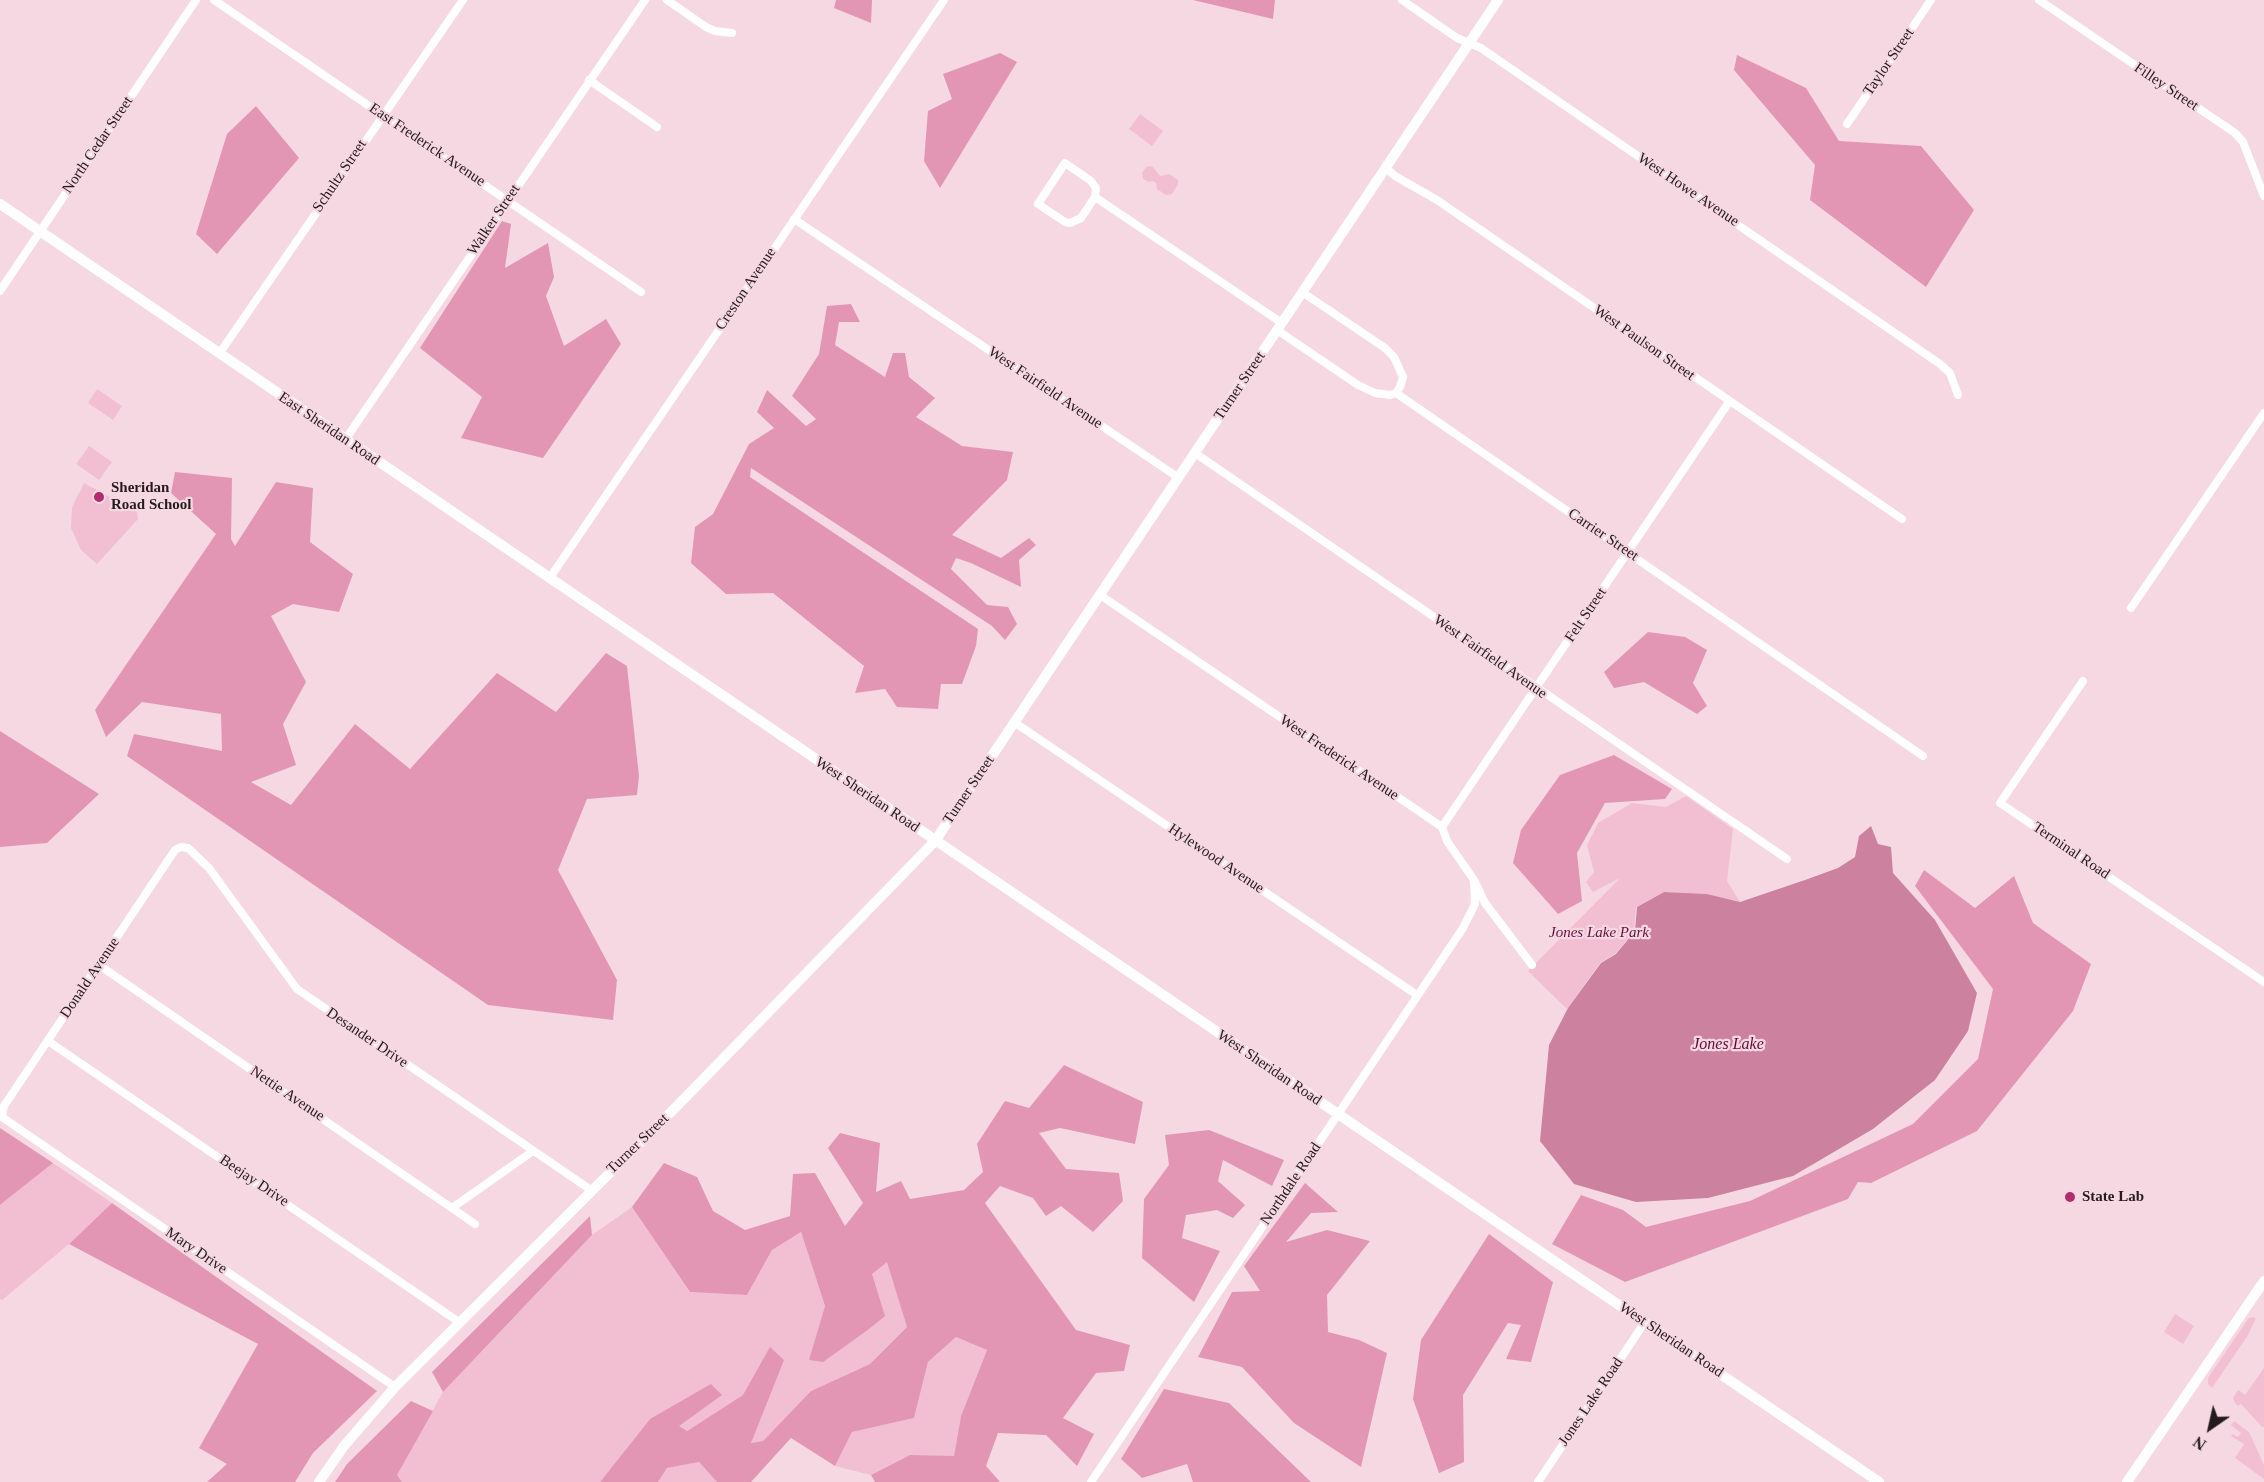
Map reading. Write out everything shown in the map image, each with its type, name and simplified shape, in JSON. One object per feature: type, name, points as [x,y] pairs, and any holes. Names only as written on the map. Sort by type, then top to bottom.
[{"type":"street","name":"North Cedar Street","points":[[0,291],[196,0]]},
{"type":"street","name":"East Frederick Avenue","points":[[214,0],[640,292]]},
{"type":"street","name":"Schultz Street","points":[[219,354],[463,0]]},
{"type":"street","name":"Walker Street","points":[[345,440],[645,0]]},
{"type":"street","points":[[667,0],[706,27],[732,33]]},
{"type":"street","name":"Creston Avenue","points":[[549,579],[944,0]]},
{"type":"street","name":"West Howe Avenue","points":[[1402,0],[1457,38],[1491,55],[1940,364],[1950,373],[1958,396]]},
{"type":"street","name":"Turner Street","points":[[319,1482],[344,1446],[395,1387],[678,1106],[935,841],[1498,0]]},
{"type":"street","name":"Taylor Street","points":[[1847,124],[1931,0]]},
{"type":"street","name":"Filley Street","points":[[2039,0],[2235,134],[2243,142],[2264,196]]},
{"type":"street","points":[[589,80],[657,128]]},
{"type":"street","points":[[1065,163],[1091,181],[1096,188],[1095,197],[1081,218],[1070,223],[1038,204],[1065,163]]},
{"type":"street","name":"West Paulson Street","points":[[1386,168],[1395,176],[1437,200],[1902,519]]},
{"type":"street","name":"Carrier Street","points":[[1095,197],[1279,326],[1358,385],[1375,393],[1390,395],[1396,393],[1923,756]]},
{"type":"street","name":"East Sheridan Road","points":[[0,204],[658,653]]},
{"type":"street","name":"West Fairfield Avenue","points":[[794,219],[1179,478]]},
{"type":"street","points":[[1302,292],[1385,348],[1394,357],[1403,377],[1396,393]]},
{"type":"street","name":"Felt Street","points":[[1442,827],[1729,402]]},
{"type":"street","points":[[2131,608],[2264,413]]},
{"type":"street","name":"West Fairfield Avenue","points":[[1195,453],[1787,859]]},
{"type":"street","name":"West Frederick Avenue","points":[[1100,595],[1442,827],[1447,841],[1474,880],[1485,903],[1532,965]]},
{"type":"street","name":"West Sheridan Road","points":[[658,653],[1880,1482]]},
{"type":"street","name":"Terminal Road","points":[[2083,681],[2000,803],[2264,982]]},
{"type":"street","name":"Hylewood Avenue","points":[[1014,722],[1417,995]]},
{"type":"street","name":"Desander Drive","points":[[181,847],[188,848],[209,868],[297,989],[591,1190]]},
{"type":"street","name":"Donald Avenue","points":[[1,1112],[175,850],[181,847]]},
{"type":"street","name":"Northdale Road","points":[[1091,1482],[1470,916],[1475,904],[1474,880]]},
{"type":"street","name":"Nettie Avenue","points":[[99,965],[475,1224]]},
{"type":"street","name":"Beejay Drive","points":[[48,1041],[459,1322]]},
{"type":"street","name":"Mary Drive","points":[[1,1112],[6,1121],[395,1387]]},
{"type":"street","points":[[452,1208],[533,1151]]},
{"type":"street","points":[[2127,1482],[2264,1281]]},
{"type":"street","name":"Jones Lake Road","points":[[1538,1482],[1645,1322]]},
{"type":"green space","points":[[1140,114],[1163,131],[1152,146],[1129,129]]},
{"type":"green space","points":[[1152,166],[1160,176],[1169,174],[1178,180],[1172,194],[1166,195],[1157,189],[1156,183],[1143,179],[1142,173],[1146,167]]},
{"type":"green space","points":[[97,389],[122,406],[113,420],[88,403]]},
{"type":"green space","points":[[89,446],[112,462],[99,480],[76,464]]},
{"type":"green space","points":[[84,483],[137,512],[138,519],[97,564],[81,550],[71,528],[72,507]]},
{"type":"green space","name":"Jones Lake Park","points":[[1686,796],[1733,829],[1727,881],[1740,902],[1707,894],[1664,892],[1636,907],[1634,931],[1616,953],[1600,963],[1567,1009],[1528,971],[1620,878],[1593,892],[1586,882],[1594,872],[1587,845],[1598,823],[1632,803],[1666,807]]},
{"type":"green space","points":[[53,1163],[112,1203],[69,1244],[2,1300],[0,1299],[0,1205]]},
{"type":"green space","points":[[632,1207],[690,1292],[747,1295],[772,1250],[801,1232],[825,1306],[810,1360],[872,1273],[888,1261],[907,1327],[870,1364],[811,1391],[763,1441],[751,1443],[757,1425],[743,1395],[687,1431],[650,1419],[600,1482],[402,1482],[396,1475],[443,1392],[592,1235]]},
{"type":"green space","points":[[2175,1314],[2194,1326],[2183,1344],[2164,1332]]},
{"type":"green space","points":[[2256,1318],[2248,1335],[2212,1388],[2208,1384],[2208,1378],[2248,1319]]},
{"type":"green space","points":[[956,1337],[987,1350],[961,1416],[954,1457],[910,1455],[871,1475],[835,1466],[852,1432],[914,1418],[928,1362]]},
{"type":"green space","points":[[2264,1368],[2264,1427],[2262,1427],[2241,1404],[2238,1406],[2235,1403],[2233,1398],[2238,1390],[2245,1395]]},
{"type":"green space","points":[[2234,1421],[2249,1432],[2264,1465],[2264,1479],[2235,1458],[2244,1444],[2231,1436],[2233,1434],[2238,1437],[2241,1433],[2231,1425]]},
{"type":"green space","points":[[699,1462],[717,1482],[658,1482],[667,1468]]},
{"type":"shaded area","points":[[836,0],[872,0],[871,23],[834,8]]},
{"type":"shaded area","points":[[1193,0],[1275,0],[1273,19]]},
{"type":"shaded area","points":[[1000,53],[1017,62],[940,188],[924,161],[928,111],[952,99],[943,74]]},
{"type":"shaded area","points":[[1737,55],[1806,88],[1839,141],[1921,146],[1974,210],[1926,287],[1810,200],[1815,165],[1734,70]]},
{"type":"shaded area","points":[[256,106],[299,158],[217,254],[196,234],[227,134]]},
{"type":"shaded area","points":[[502,221],[511,224],[505,268],[548,243],[554,277],[546,296],[564,346],[606,319],[621,344],[543,458],[461,438],[482,397],[420,348]]},
{"type":"shaded area","points":[[851,304],[860,322],[839,322],[835,345],[885,377],[893,353],[905,353],[909,377],[935,398],[916,417],[962,446],[1013,452],[1007,480],[952,535],[1001,558],[1029,538],[1036,545],[1019,560],[1021,587],[956,558],[951,569],[987,605],[1008,607],[1017,624],[1005,640],[992,626],[751,468],[750,477],[978,629],[976,646],[962,684],[941,684],[938,709],[897,707],[885,689],[855,693],[864,666],[773,593],[726,594],[691,563],[695,527],[713,514],[749,444],[774,428],[757,412],[767,390],[806,426],[816,419],[792,396],[819,354],[827,306]]},
{"type":"shaded area","points":[[175,472],[232,478],[231,539],[235,546],[276,482],[313,488],[310,542],[353,574],[339,612],[293,604],[271,616],[306,682],[283,724],[296,765],[251,782],[291,805],[355,724],[410,769],[497,673],[556,712],[606,653],[627,666],[639,776],[637,795],[587,799],[558,870],[617,980],[613,1020],[488,1005],[127,756],[134,734],[222,751],[221,714],[142,702],[106,737],[95,710],[216,534],[171,493]]},
{"type":"shaded area","points":[[1648,632],[1685,637],[1707,650],[1693,683],[1707,706],[1697,714],[1644,682],[1614,688],[1604,672]]},
{"type":"shaded area","points":[[0,731],[99,794],[47,843],[0,847]]},
{"type":"shaded area","points":[[1614,755],[1672,789],[1665,799],[1605,803],[1577,853],[1582,901],[1558,914],[1513,863],[1521,830],[1560,775]]},
{"type":"shaded area","points":[[1924,870],[1975,908],[2014,876],[2033,923],[2091,964],[2073,1011],[1977,1131],[1871,1183],[1858,1182],[1848,1199],[1625,1282],[1552,1244],[1581,1195],[1623,1210],[1646,1227],[1750,1201],[1913,1124],[1978,1059],[1993,989],[1915,886]]},
{"type":"shaded area","points":[[1064,1065],[1143,1102],[1135,1144],[1060,1128],[1039,1133],[1066,1169],[1119,1173],[1123,1201],[1093,1232],[1061,1206],[1046,1216],[1033,1198],[1000,1186],[985,1203],[1076,1330],[1130,1345],[1124,1371],[1096,1373],[1063,1418],[1094,1434],[1077,1466],[1046,1435],[998,1433],[986,1466],[1000,1482],[875,1482],[871,1475],[910,1455],[954,1456],[961,1416],[987,1350],[956,1337],[928,1362],[914,1418],[852,1432],[835,1466],[791,1438],[751,1482],[717,1482],[699,1462],[667,1468],[658,1482],[600,1482],[650,1419],[711,1384],[722,1395],[679,1426],[687,1431],[743,1395],[770,1347],[784,1360],[751,1443],[763,1441],[811,1391],[870,1364],[907,1327],[887,1262],[872,1274],[885,1316],[823,1362],[809,1360],[825,1306],[801,1232],[772,1250],[747,1295],[690,1292],[632,1207],[664,1163],[697,1177],[713,1211],[745,1230],[790,1216],[793,1174],[815,1173],[845,1226],[863,1203],[828,1148],[840,1133],[880,1143],[876,1192],[901,1181],[910,1199],[964,1190],[983,1172],[977,1144],[1005,1101],[1029,1108]]},
{"type":"shaded area","points":[[0,1128],[53,1163],[0,1205]]},
{"type":"shaded area","points":[[1209,1130],[1284,1160],[1272,1186],[1223,1160],[1218,1181],[1245,1205],[1233,1218],[1217,1210],[1186,1215],[1182,1238],[1220,1251],[1194,1302],[1142,1258],[1144,1199],[1169,1165],[1165,1135]]},
{"type":"shaded area","points":[[1305,1183],[1338,1212],[1311,1213],[1286,1242],[1327,1230],[1370,1241],[1327,1295],[1328,1332],[1359,1340],[1387,1353],[1361,1467],[1294,1423],[1242,1367],[1198,1357],[1232,1292],[1260,1291],[1244,1266]]},
{"type":"shaded area","points":[[112,1203],[377,1391],[313,1453],[295,1482],[207,1482],[227,1464],[199,1448],[258,1344],[69,1244]]},
{"type":"shaded area","points":[[590,1216],[592,1235],[443,1392],[432,1372]]},
{"type":"shaded area","points":[[1489,1234],[1553,1282],[1531,1362],[1506,1359],[1521,1325],[1508,1323],[1463,1395],[1464,1462],[1439,1473],[1413,1399],[1421,1340]]},
{"type":"shaded area","points":[[1164,1389],[1229,1403],[1311,1482],[1193,1482],[1187,1464],[1142,1478],[1121,1459]]},
{"type":"shaded area","points":[[411,1401],[433,1411],[397,1475],[402,1482],[335,1482],[347,1464]]},
{"type":"water","name":"Jones Lake","points":[[1871,826],[1878,844],[1891,847],[1893,873],[1935,920],[1977,993],[1968,1031],[1935,1080],[1873,1129],[1793,1176],[1708,1198],[1636,1202],[1574,1184],[1540,1141],[1549,1045],[1568,1008],[1601,963],[1616,954],[1635,931],[1637,907],[1664,892],[1707,894],[1740,902],[1805,880],[1838,868],[1855,857],[1859,836]]},
{"type":"place","name":"Sheridan Road School","points":[[99,497]]},
{"type":"place","name":"State Lab","points":[[2070,1197]]}]
